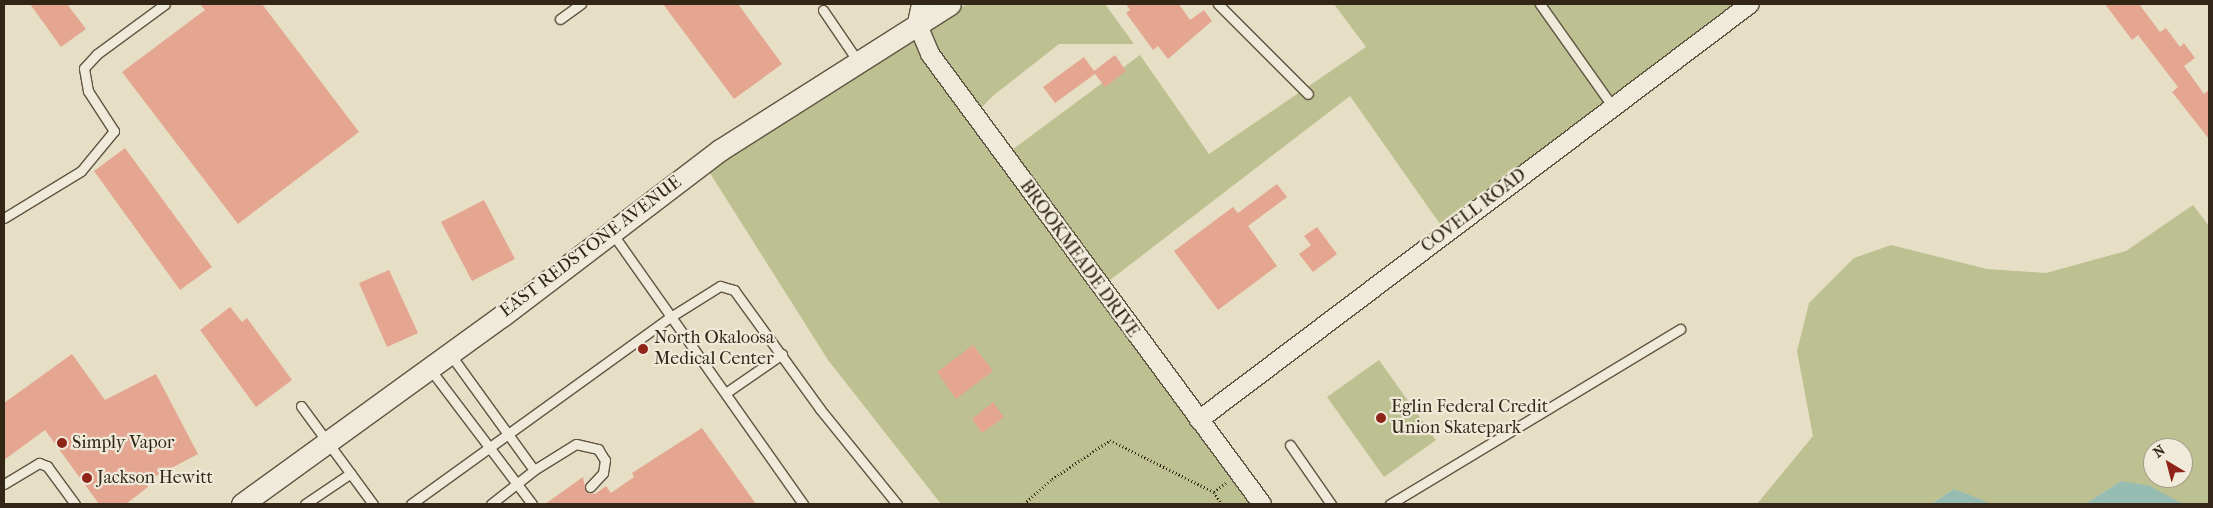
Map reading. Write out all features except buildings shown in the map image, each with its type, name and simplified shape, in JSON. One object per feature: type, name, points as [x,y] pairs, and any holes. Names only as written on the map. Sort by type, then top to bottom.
[{"type":"street","name":"EAST REDSTONE AVENUE","points":[[242,504],[450,354],[610,230],[720,150],[857,60],[919,14],[950,4]]},
{"type":"street","name":"COVELL ROAD","points":[[1199,420],[1750,4]]},
{"type":"street","name":"BROOKMEADE DRIVE","points":[[919,14],[930,54],[1262,504]]},
{"type":"lane","points":[[4,218],[81,171],[114,131],[88,91],[84,68],[97,54],[165,4]]},
{"type":"lane","points":[[560,19],[581,4]]},
{"type":"lane","points":[[1218,4],[1308,94]]},
{"type":"lane","points":[[1543,5],[1613,107]]},
{"type":"lane","points":[[823,10],[857,60]]},
{"type":"lane","points":[[610,230],[727,392],[803,504]]},
{"type":"lane","points":[[411,504],[672,316],[710,290],[720,286],[734,290],[820,409],[897,504]]},
{"type":"lane","points":[[1390,504],[1680,329]]},
{"type":"lane","points":[[450,354],[534,470]]},
{"type":"lane","points":[[727,392],[782,354]]},
{"type":"lane","points":[[429,369],[490,447],[516,486],[532,504]]},
{"type":"lane","points":[[301,406],[373,504]]},
{"type":"lane","points":[[490,504],[516,486],[534,470],[576,444],[598,449],[605,460],[603,473],[590,487]]},
{"type":"lane","points":[[1290,445],[1331,504]]},
{"type":"lane","points":[[5,481],[39,463],[47,466],[74,504]]},
{"type":"lane","points":[[306,504],[351,473]]},
{"type":"path","points":[[1024,504],[1052,479],[1110,440],[1214,492],[1222,504]]},
{"type":"green space","points":[[967,4],[1105,4],[1134,44],[1059,44],[994,95],[971,118],[1001,158],[1140,55],[1209,154],[1366,47],[1334,4],[1741,4],[1440,224],[1350,96],[1097,290],[1253,504],[941,504],[828,360],[708,170]]},
{"type":"green space","points":[[2193,205],[2209,226],[2209,504],[2183,504],[2121,481],[2085,504],[1990,504],[1954,489],[1931,504],[1757,504],[1813,436],[1797,351],[1809,303],[1854,258],[1891,245],[1987,269],[2046,273],[2126,251]]},
{"type":"green space","name":"Eglin Federal Credit Union Skatepark","points":[[1379,360],[1436,440],[1384,477],[1327,397]]},
{"type":"water","points":[[2121,481],[2143,485],[2143,488],[2154,488],[2183,504],[2085,504]]},
{"type":"water","points":[[1954,489],[1980,499],[1990,504],[1931,504]]},
{"type":"place","name":"North Okaloosa Medical Center","points":[[643,349]]},
{"type":"place","name":"Eglin Federal Credit Union Skatepark","points":[[1381,418]]},
{"type":"place","name":"Simply Vapor","points":[[62,443]]},
{"type":"place","name":"Jackson Hewitt","points":[[87,478]]}]
